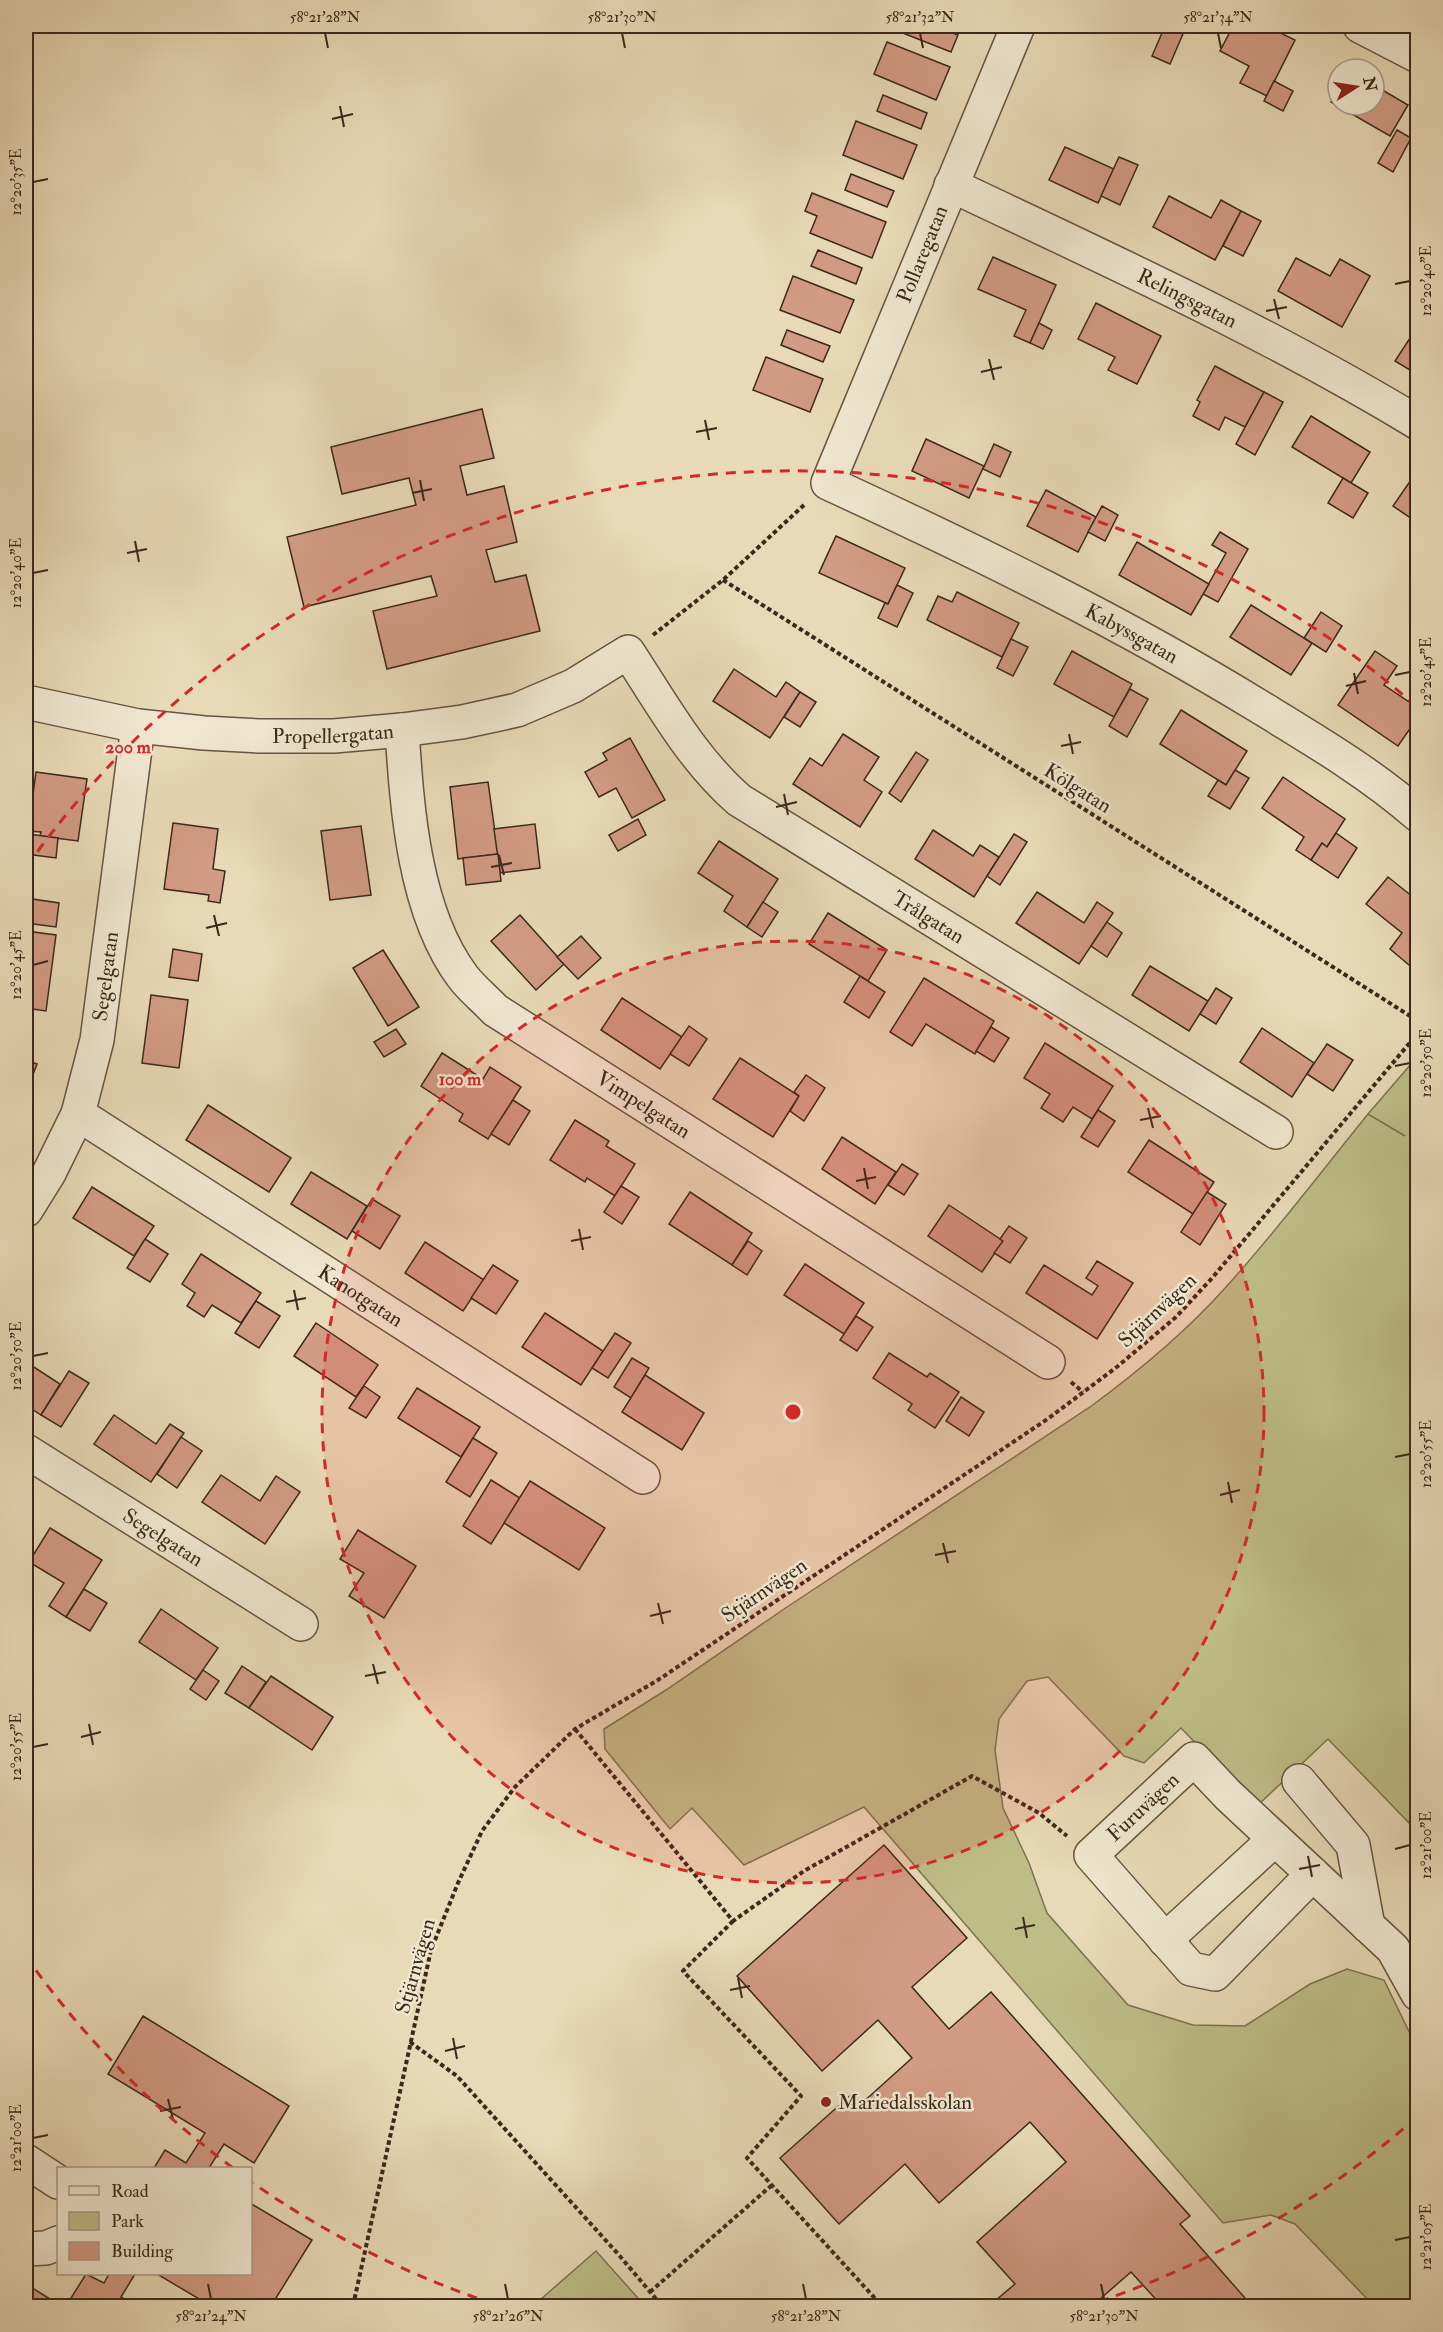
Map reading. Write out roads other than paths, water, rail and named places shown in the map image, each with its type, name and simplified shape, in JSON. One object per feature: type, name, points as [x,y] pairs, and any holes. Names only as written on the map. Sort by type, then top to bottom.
[{"type":"street","name":"Pollaregatan","points":[[828,483],[1018,26]]},
{"type":"street","points":[[1360,26],[1418,56]]},
{"type":"street","name":"Relingsgatan","points":[[951,185],[1201,304],[1303,357],[1418,423]]},
{"type":"street","name":"Kabyssgatan","points":[[828,483],[1077,602],[1202,671],[1316,742],[1418,815]]},
{"type":"street","name":"Propellergatan","points":[[26,702],[138,726],[259,736],[334,735],[402,730],[462,722],[517,710],[573,686],[628,652]]},
{"type":"street","name":"Trålgatan","points":[[628,652],[693,750],[718,781],[739,800],[1276,1132]]},
{"type":"street","name":"Segelgatan","points":[[26,1210],[49,1173],[78,1114],[97,1041],[138,726]]},
{"type":"street","name":"Vimpelgatan","points":[[402,730],[405,782],[414,848],[426,897],[441,939],[463,977],[495,1010],[1048,1362]]},
{"type":"street","name":"Kanotgatan","points":[[78,1114],[643,1477]]},
{"type":"street","name":"Segelgatan","points":[[26,1451],[301,1624]]},
{"type":"street","name":"Furuvägen","points":[[1313,1874],[1215,1974],[1191,1969],[1091,1855],[1194,1760],[1228,1795],[1393,1948],[1418,1994]]},
{"type":"street","points":[[1299,1780],[1353,1845],[1368,1926]]},
{"type":"street","points":[[1165,1940],[1275,1839]]},
{"type":"street","points":[[26,2161],[57,2181]]},
{"type":"street","points":[[26,2249],[46,2248],[57,2243]]},
{"type":"place","name":"Mariedalsskolan","points":[[826,2102]]}]
